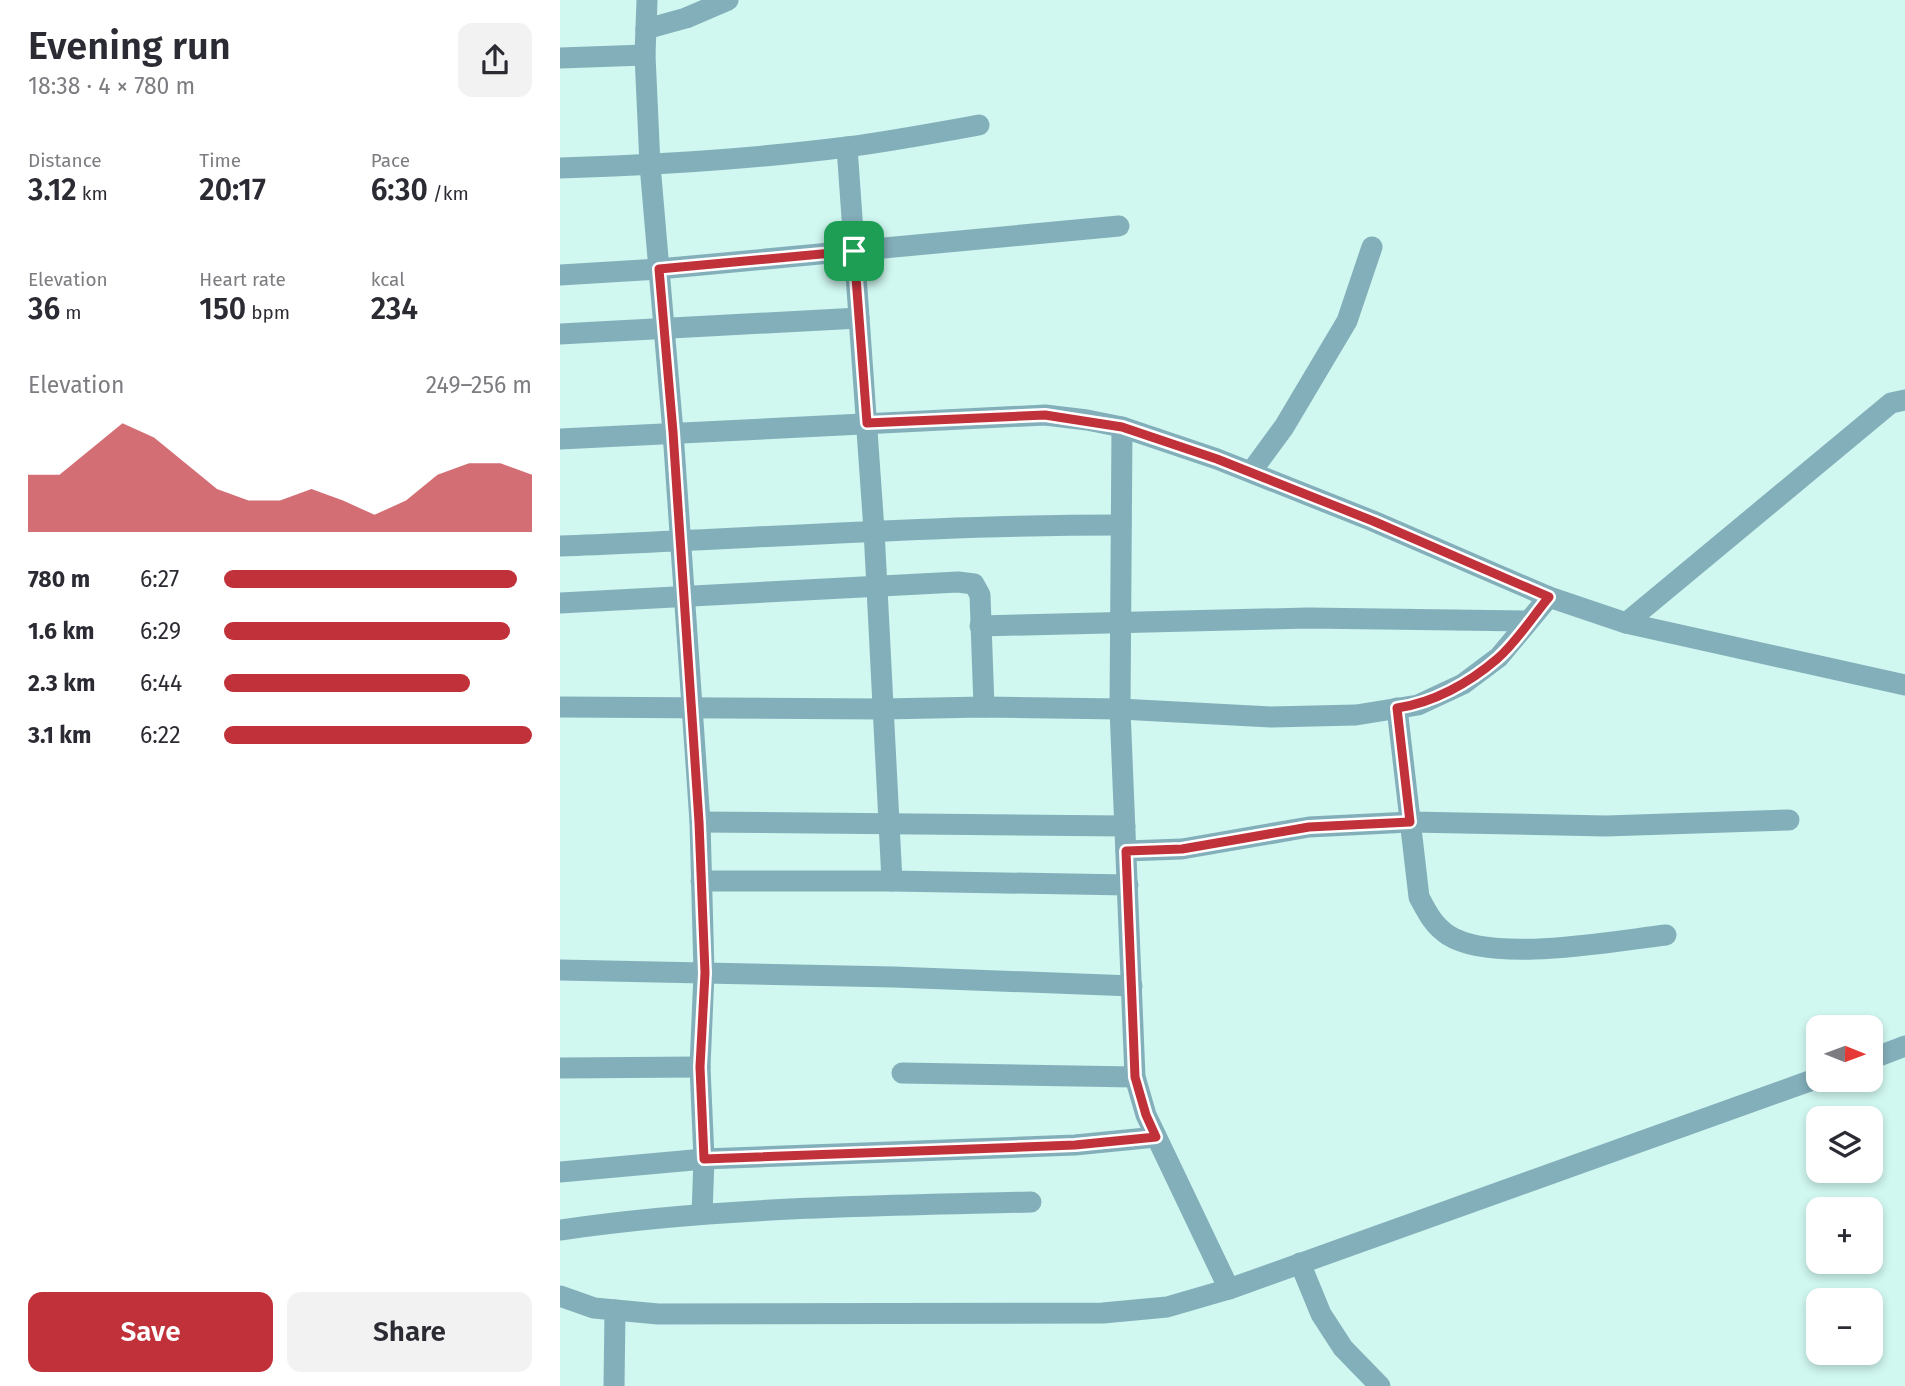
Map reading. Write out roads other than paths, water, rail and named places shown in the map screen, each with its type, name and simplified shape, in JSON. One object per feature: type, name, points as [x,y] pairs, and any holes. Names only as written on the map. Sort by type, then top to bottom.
[{"type":"street","points":[[646,0],[645,55],[650,165],[673,432],[699,822],[705,973],[700,1067],[704,1159],[702,1214]]},
{"type":"street","points":[[646,29],[686,18],[728,0]]},
{"type":"street","points":[[560,58],[645,55]]},
{"type":"street","points":[[560,168],[650,165],[848,147],[979,125]]},
{"type":"street","points":[[848,147],[874,530],[892,881]]},
{"type":"street","points":[[560,275],[659,269],[1119,226]]},
{"type":"street","points":[[1251,472],[1283,427],[1347,320],[1372,247]]},
{"type":"street","points":[[560,334],[859,318]]},
{"type":"street","points":[[1626,623],[1891,403],[1905,400]]},
{"type":"street","points":[[560,439],[1045,415],[1122,427],[1251,472],[1549,597],[1626,623],[1905,685]]},
{"type":"street","points":[[1122,427],[1120,709],[1135,1077],[1146,1115],[1229,1289]]},
{"type":"street","points":[[560,546],[874,530],[1018,525],[1121,526]]},
{"type":"street","points":[[560,603],[958,582],[974,584],[981,595],[984,707]]},
{"type":"street","points":[[560,707],[984,707],[1120,709],[1271,717],[1356,715],[1418,705],[1463,684],[1499,657],[1549,597]]},
{"type":"street","points":[[980,626],[1308,618],[1528,621]]},
{"type":"street","points":[[1397,708],[1419,897],[1431,920],[1450,936],[1481,947],[1525,950],[1667,935]]},
{"type":"street","points":[[1126,851],[1182,849],[1309,827],[1410,822],[1606,826],[1789,820]]},
{"type":"street","points":[[699,822],[1125,826]]},
{"type":"street","points":[[701,881],[1128,885]]},
{"type":"street","points":[[560,970],[894,977],[1132,986]]},
{"type":"street","points":[[1883,1054],[1905,1046]]},
{"type":"street","points":[[560,1069],[700,1067]]},
{"type":"street","points":[[902,1073],[1135,1077]]},
{"type":"street","points":[[560,1296],[594,1308],[658,1314],[1103,1313],[1167,1307],[1229,1289],[1806,1082]]},
{"type":"street","points":[[560,1172],[704,1159],[1075,1145],[1156,1137]]},
{"type":"street","points":[[560,1230],[702,1214],[1031,1202]]},
{"type":"street","points":[[1300,1263],[1321,1314],[1343,1348],[1380,1386]]},
{"type":"street","points":[[614,1386],[615,1310]]}]
